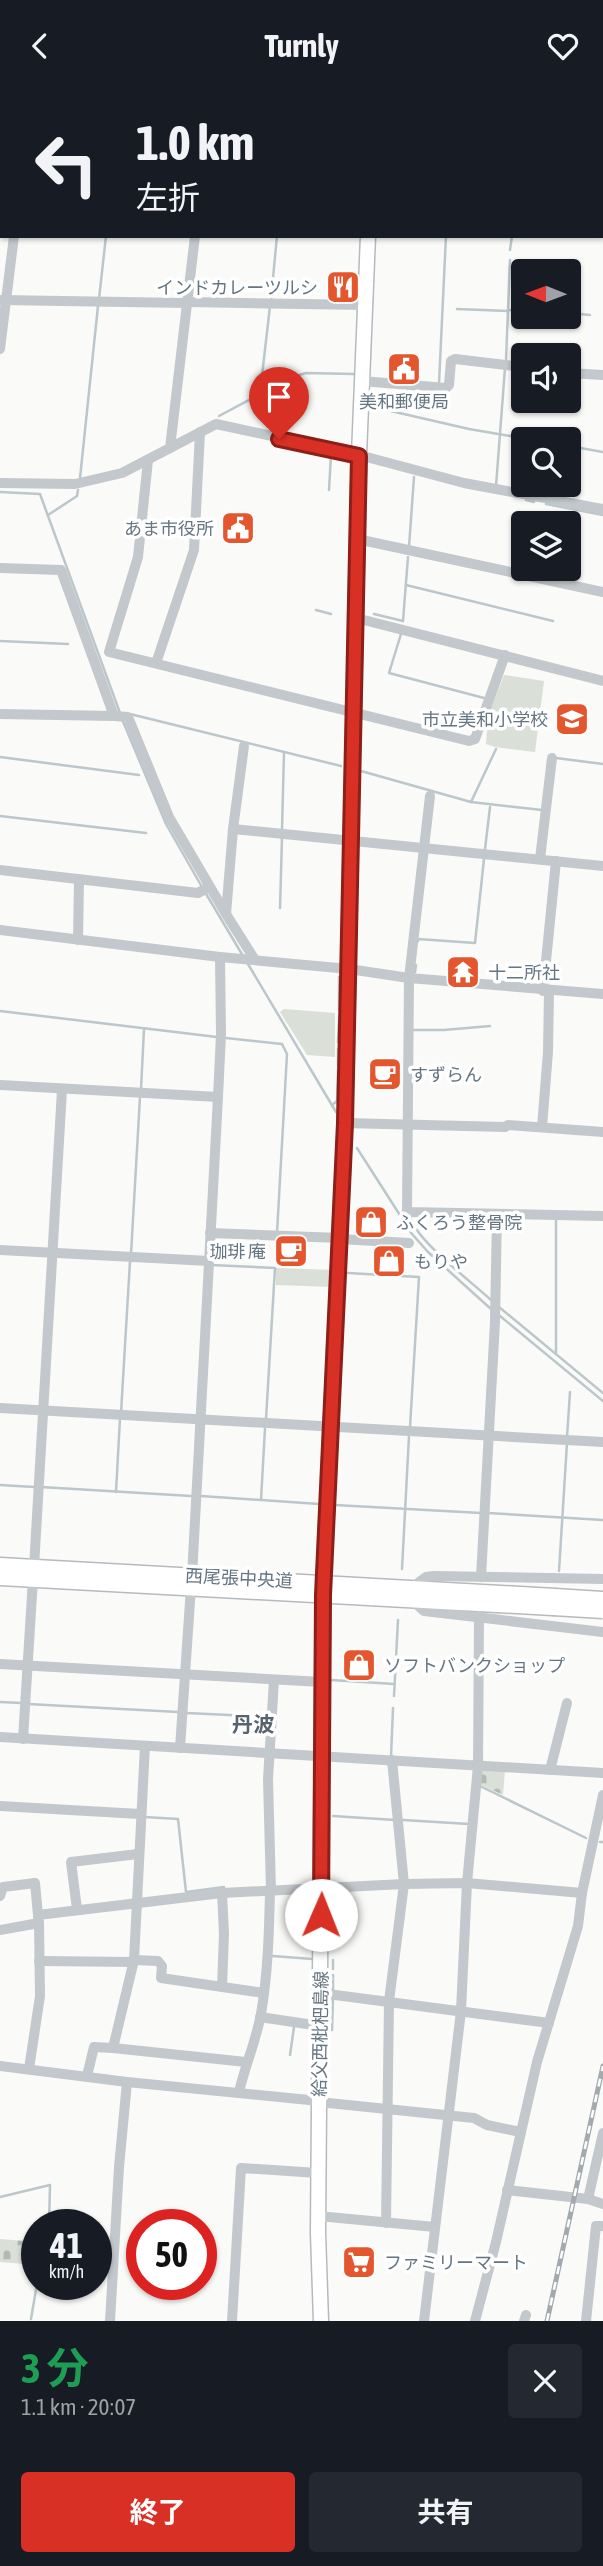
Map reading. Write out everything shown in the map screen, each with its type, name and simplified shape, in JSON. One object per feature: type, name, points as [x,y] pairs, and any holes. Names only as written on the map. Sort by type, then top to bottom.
[{"type":"main road","name":"給父西枇杷島線","points":[[321,2321],[318,2173],[323,1589],[345,1123],[359,456],[368,238]]},
{"type":"main road","name":"西尾張中央道","points":[[0,1565],[33,1573],[554,1602],[603,1599]]},
{"type":"main road","name":"西尾張中央道","points":[[0,1578],[33,1573]]},
{"type":"main road","name":"西尾張中央道","points":[[554,1602],[603,1611]]},
{"type":"street","points":[[0,349],[3,300],[14,238]]},
{"type":"street","points":[[170,448],[195,238]]},
{"type":"street","points":[[3,300],[365,305]]},
{"type":"street","points":[[362,381],[446,388],[449,385],[451,361],[455,359],[511,366]]},
{"type":"street","points":[[581,374],[603,375]]},
{"type":"street","points":[[0,483],[75,484],[122,473],[216,424],[464,483],[603,509]]},
{"type":"street","points":[[156,663],[194,550],[200,432]]},
{"type":"street","points":[[100,653],[138,557],[148,460]]},
{"type":"street","points":[[357,539],[603,592]]},
{"type":"street","points":[[0,568],[61,571],[100,653],[119,717],[205,890],[226,914],[253,960]]},
{"type":"street","points":[[356,618],[603,681]]},
{"type":"street","points":[[100,653],[156,663],[469,741],[475,739],[505,655]]},
{"type":"street","points":[[0,714],[119,717]]},
{"type":"street","points":[[226,914],[244,746]]},
{"type":"street","points":[[540,859],[552,758]]},
{"type":"street","points":[[430,796],[409,978],[407,1212],[603,1216]]},
{"type":"street","points":[[233,829],[603,866]]},
{"type":"street","points":[[542,1126],[548,1052],[546,991],[556,861]]},
{"type":"street","points":[[0,870],[205,890]]},
{"type":"street","points":[[78,940],[79,879]]},
{"type":"street","points":[[0,930],[409,978],[603,995]]},
{"type":"street","points":[[180,1748],[218,1097],[220,957]]},
{"type":"street","points":[[0,1085],[218,1097]]},
{"type":"street","points":[[23,1739],[62,1090]]},
{"type":"street","points":[[345,1123],[542,1126],[603,1132]]},
{"type":"street","points":[[481,1577],[496,1308],[497,1214]]},
{"type":"street","points":[[210,1233],[409,1243]]},
{"type":"street","points":[[0,1250],[209,1261]]},
{"type":"street","points":[[0,1408],[603,1442]]},
{"type":"street","points":[[603,1579],[426,1577],[412,1594],[424,1611],[603,1632]]},
{"type":"street","points":[[578,1630],[581,1579]]},
{"type":"street","points":[[424,2321],[461,2011],[467,1884],[478,1766],[479,1616]]},
{"type":"street","points":[[0,1664],[322,1682]]},
{"type":"street","points":[[239,2092],[260,2017],[269,1958],[269,1753],[274,1680]]},
{"type":"street","points":[[550,1770],[567,1703]]},
{"type":"street","points":[[0,1737],[603,1773]]},
{"type":"street","points":[[113,2048],[134,1961],[145,1746]]},
{"type":"street","points":[[386,2223],[389,2001],[404,1884],[392,1760]]},
{"type":"street","points":[[475,2321],[537,2062],[578,1926],[582,1892],[603,1795]]},
{"type":"street","points":[[0,1805],[140,1814]]},
{"type":"street","points":[[77,1909],[71,1862],[138,1854]]},
{"type":"street","points":[[0,1896],[3,1887],[35,1883],[39,1919],[40,1996],[29,2069]]},
{"type":"street","points":[[0,1930],[14,1930],[39,1919],[77,1909],[222,1892],[467,1884],[582,1892]]},
{"type":"street","points":[[222,1892],[222,1987]]},
{"type":"street","points":[[39,1961],[158,1961],[162,1966],[161,1978],[264,1993]]},
{"type":"street","points":[[320,1993],[549,2022]]},
{"type":"street","points":[[260,2017],[320,2026]]},
{"type":"street","points":[[87,2076],[94,2046],[246,2062]]},
{"type":"street","points":[[0,2066],[474,2118],[487,2125],[520,2132]]},
{"type":"street","points":[[110,2321],[127,2082]]},
{"type":"street","points":[[588,2199],[600,2161],[603,2133]]},
{"type":"street","points":[[232,2321],[241,2168],[318,2173]]},
{"type":"street","points":[[507,2190],[588,2199],[603,2204]]},
{"type":"street","points":[[318,2216],[435,2227]]},
{"type":"street","points":[[586,2321],[597,2226],[603,2226]]},
{"type":"green space","points":[[504,675],[544,681],[535,752],[486,744],[488,716]]},
{"type":"green space","points":[[284,1009],[335,1013],[335,1057],[307,1055],[280,1012]]},
{"type":"green space","points":[[276,1268],[334,1270],[333,1287],[276,1285]]},
{"type":"green space","points":[[481,1769],[505,1770],[503,1795],[479,1784]]},
{"type":"green space","points":[[0,2239],[21,2241],[21,2264],[0,2262]]},
{"type":"waterway","points":[[99,299],[106,238]]},
{"type":"waterway","points":[[271,299],[277,238]]},
{"type":"waterway","points":[[439,383],[446,238]]},
{"type":"waterway","points":[[510,250],[512,238]]},
{"type":"waterway","points":[[506,360],[510,260]]},
{"type":"waterway","points":[[80,478],[98,306]]},
{"type":"waterway","points":[[260,393],[270,306]]},
{"type":"waterway","points":[[457,309],[508,311]]},
{"type":"waterway","points":[[581,314],[590,315]]},
{"type":"waterway","points":[[496,486],[505,368]]},
{"type":"waterway","points":[[219,416],[292,377],[306,373],[354,374]]},
{"type":"waterway","points":[[369,406],[511,436]]},
{"type":"waterway","points":[[283,445],[314,452]]},
{"type":"waterway","points":[[581,448],[603,452]]},
{"type":"waterway","points":[[328,454],[338,457]]},
{"type":"waterway","points":[[329,490],[331,455]]},
{"type":"waterway","points":[[409,547],[414,477]]},
{"type":"waterway","points":[[48,515],[77,496],[78,490]]},
{"type":"waterway","points":[[0,492],[40,494],[120,713]]},
{"type":"waterway","points":[[526,500],[534,502]]},
{"type":"waterway","points":[[546,504],[603,515]]},
{"type":"waterway","points":[[374,614],[403,621],[408,557]]},
{"type":"waterway","points":[[406,585],[553,621]]},
{"type":"waterway","points":[[316,610],[331,614]]},
{"type":"waterway","points":[[401,634],[389,673],[484,698]]},
{"type":"waterway","points":[[0,641],[68,644]]},
{"type":"waterway","points":[[130,714],[341,766]]},
{"type":"waterway","points":[[122,719],[166,824],[202,887]]},
{"type":"waterway","points":[[471,802],[496,749]]},
{"type":"waterway","points":[[282,830],[284,752]]},
{"type":"waterway","points":[[0,757],[139,775]]},
{"type":"waterway","points":[[556,758],[603,764]]},
{"type":"waterway","points":[[361,771],[471,802],[542,810]]},
{"type":"waterway","points":[[485,849],[490,807]]},
{"type":"waterway","points":[[0,816],[146,833]]},
{"type":"waterway","points":[[280,908],[282,838]]},
{"type":"waterway","points":[[418,941],[475,943],[484,859]]},
{"type":"waterway","points":[[205,892],[243,956]]},
{"type":"waterway","points":[[248,964],[336,1112]]},
{"type":"waterway","points":[[415,972],[416,965]]},
{"type":"waterway","points":[[339,977],[339,1010]]},
{"type":"waterway","points":[[0,1011],[217,1037]]},
{"type":"waterway","points":[[338,1042],[339,1016]]},
{"type":"waterway","points":[[413,1030],[490,1026]]},
{"type":"waterway","points":[[141,1089],[144,1029]]},
{"type":"waterway","points":[[226,1038],[282,1044]]},
{"type":"waterway","points":[[277,1233],[287,1054],[282,1044]]},
{"type":"waterway","points":[[338,1049],[338,1064]]},
{"type":"waterway","points":[[332,1105],[337,1101],[338,1070]]},
{"type":"waterway","points":[[131,1254],[140,1097]]},
{"type":"waterway","points":[[357,1148],[412,1234],[492,1310]]},
{"type":"waterway","points":[[410,1216],[422,1237],[491,1300]]},
{"type":"waterway","points":[[556,1220],[556,1353]]},
{"type":"waterway","points":[[121,1413],[132,1261]]},
{"type":"waterway","points":[[211,1265],[275,1268],[266,1419]]},
{"type":"waterway","points":[[348,1273],[419,1277],[410,1427]]},
{"type":"waterway","points":[[499,1307],[603,1393]]},
{"type":"waterway","points":[[500,1316],[603,1401]]},
{"type":"waterway","points":[[567,1437],[570,1392]]},
{"type":"waterway","points":[[116,1492],[120,1418]]},
{"type":"waterway","points":[[261,1500],[265,1428]]},
{"type":"waterway","points":[[402,1569],[409,1436]]},
{"type":"waterway","points":[[559,1571],[567,1443]]},
{"type":"waterway","points":[[0,1485],[34,1487]]},
{"type":"waterway","points":[[41,1487],[191,1496]]},
{"type":"waterway","points":[[201,1496],[319,1504]]},
{"type":"waterway","points":[[335,1505],[481,1513]]},
{"type":"waterway","points":[[488,1513],[603,1520]]},
{"type":"waterway","points":[[394,1696],[398,1620]]},
{"type":"waterway","points":[[331,1680],[394,1684]]},
{"type":"waterway","points":[[0,1702],[21,1703]]},
{"type":"waterway","points":[[28,1704],[178,1712]]},
{"type":"waterway","points":[[391,1757],[393,1708]]},
{"type":"waterway","points":[[186,1713],[269,1717]]},
{"type":"waterway","points":[[480,1786],[586,1838]]},
{"type":"waterway","points":[[333,1816],[395,1820]]},
{"type":"waterway","points":[[145,1817],[178,1819],[186,1892],[224,1887]]},
{"type":"waterway","points":[[403,1820],[469,1824]]},
{"type":"waterway","points":[[272,1956],[313,1959]]},
{"type":"waterway","points":[[333,1960],[333,1969]]},
{"type":"waterway","points":[[333,1975],[333,1991]]},
{"type":"waterway","points":[[332,2030],[333,1998]]},
{"type":"waterway","points":[[290,2055],[294,2027]]},
{"type":"waterway","points":[[0,2197],[50,2185],[49,2209]]},
{"type":"waterway","points":[[31,2319],[34,2300]]},
{"type":"railway","points":[[547,2321],[603,2066]]},
{"type":"place","name":"インドカレーツルシ","points":[[343,287]]},
{"type":"place","name":"美和郵便局","points":[[404,369]]},
{"type":"place","name":"あま市役所","points":[[238,528]]},
{"type":"place","name":"市立美和小学校","points":[[572,719]]},
{"type":"place","name":"十二所社","points":[[463,972]]},
{"type":"place","name":"すずらん","points":[[385,1074]]},
{"type":"place","name":"ふくろう整骨院","points":[[371,1222]]},
{"type":"place","name":"珈琲 庵","points":[[291,1251]]},
{"type":"place","name":"もりや","points":[[389,1261]]},
{"type":"place","name":"ソフトバンクショップ","points":[[359,1665]]},
{"type":"place","name":"ファミリーマート","points":[[359,2262]]},
{"type":"district","name":"丹波","points":[[253,1724]]},
{"type":"route","points":[[279,439],[359,456],[345,1123],[323,1595],[321,1915]]}]
